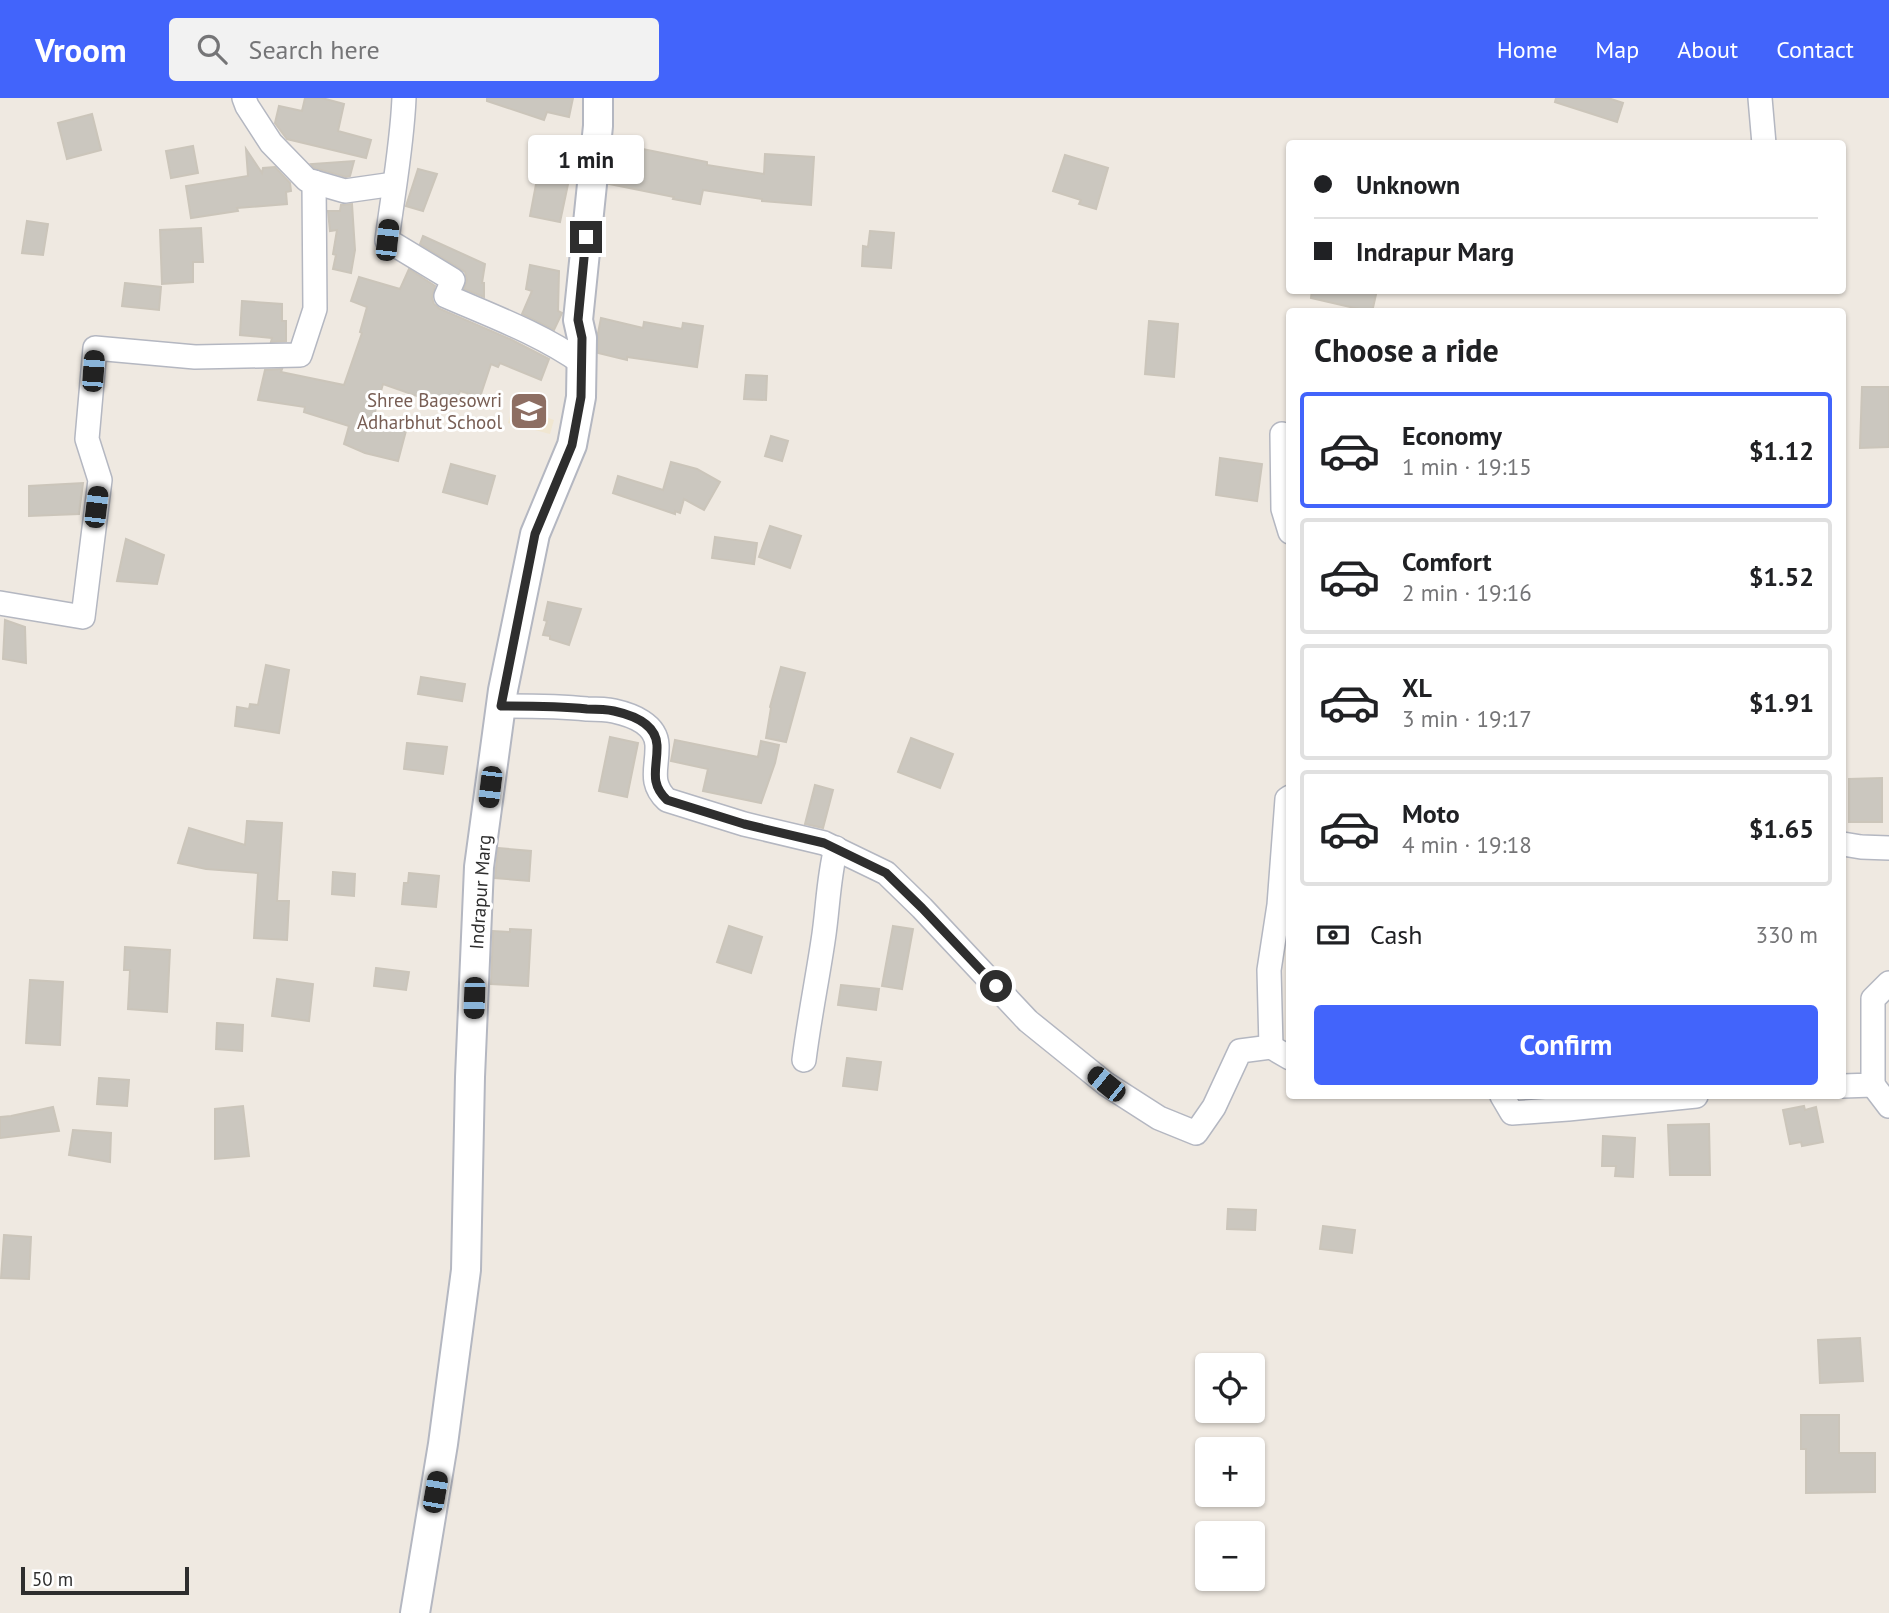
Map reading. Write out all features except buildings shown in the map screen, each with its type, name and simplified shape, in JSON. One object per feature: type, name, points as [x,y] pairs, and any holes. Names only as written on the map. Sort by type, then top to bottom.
[{"type":"street","points":[[244,98],[271,142],[307,180],[345,191],[394,184]]},
{"type":"street","points":[[404,98],[387,240],[453,280],[446,296],[509,323],[570,354],[582,363]]},
{"type":"street","name":"Indrapur Marg","points":[[415,1613],[443,1444],[466,1270],[470,1077],[480,867],[501,706],[535,534],[572,445],[581,397],[582,338],[578,320],[598,126],[598,98]]},
{"type":"street","points":[[1760,98],[1764,140]]},
{"type":"street","points":[[0,603],[83,617],[100,480],[87,439],[94,348],[195,357],[300,355],[315,309],[314,182]]},
{"type":"street","points":[[1282,434],[1283,509],[1286,518]]},
{"type":"street","points":[[501,706],[614,711],[641,720],[654,731],[657,743],[654,775],[658,792],[667,800],[744,824],[824,843],[886,873],[1028,1021],[1106,1084],[1159,1118],[1196,1133],[1214,1107],[1240,1051],[1280,1053],[1269,970],[1279,905],[1286,812]]},
{"type":"street","points":[[1846,844],[1889,848]]},
{"type":"street","points":[[804,1060],[836,848]]},
{"type":"street","points":[[1889,983],[1873,999],[1873,1085],[1889,1106]]},
{"type":"street","points":[[1846,1086],[1873,1085]]},
{"type":"street","points":[[1504,1099],[1512,1113],[1666,1099]]},
{"type":"shaded area","name":"Shree Bagesowri Adharbhut School","points":[[515,396],[548,406],[546,417],[554,420],[550,434],[508,423]]},
{"type":"place","name":"Shree Bagesowri Adharbhut School","points":[[529,411]]},
{"type":"route","points":[[586,237],[578,320],[582,338],[581,397],[572,445],[535,534],[501,706],[614,711],[641,720],[654,731],[657,743],[654,775],[658,792],[667,800],[744,824],[824,843],[886,873],[996,986]]}]
